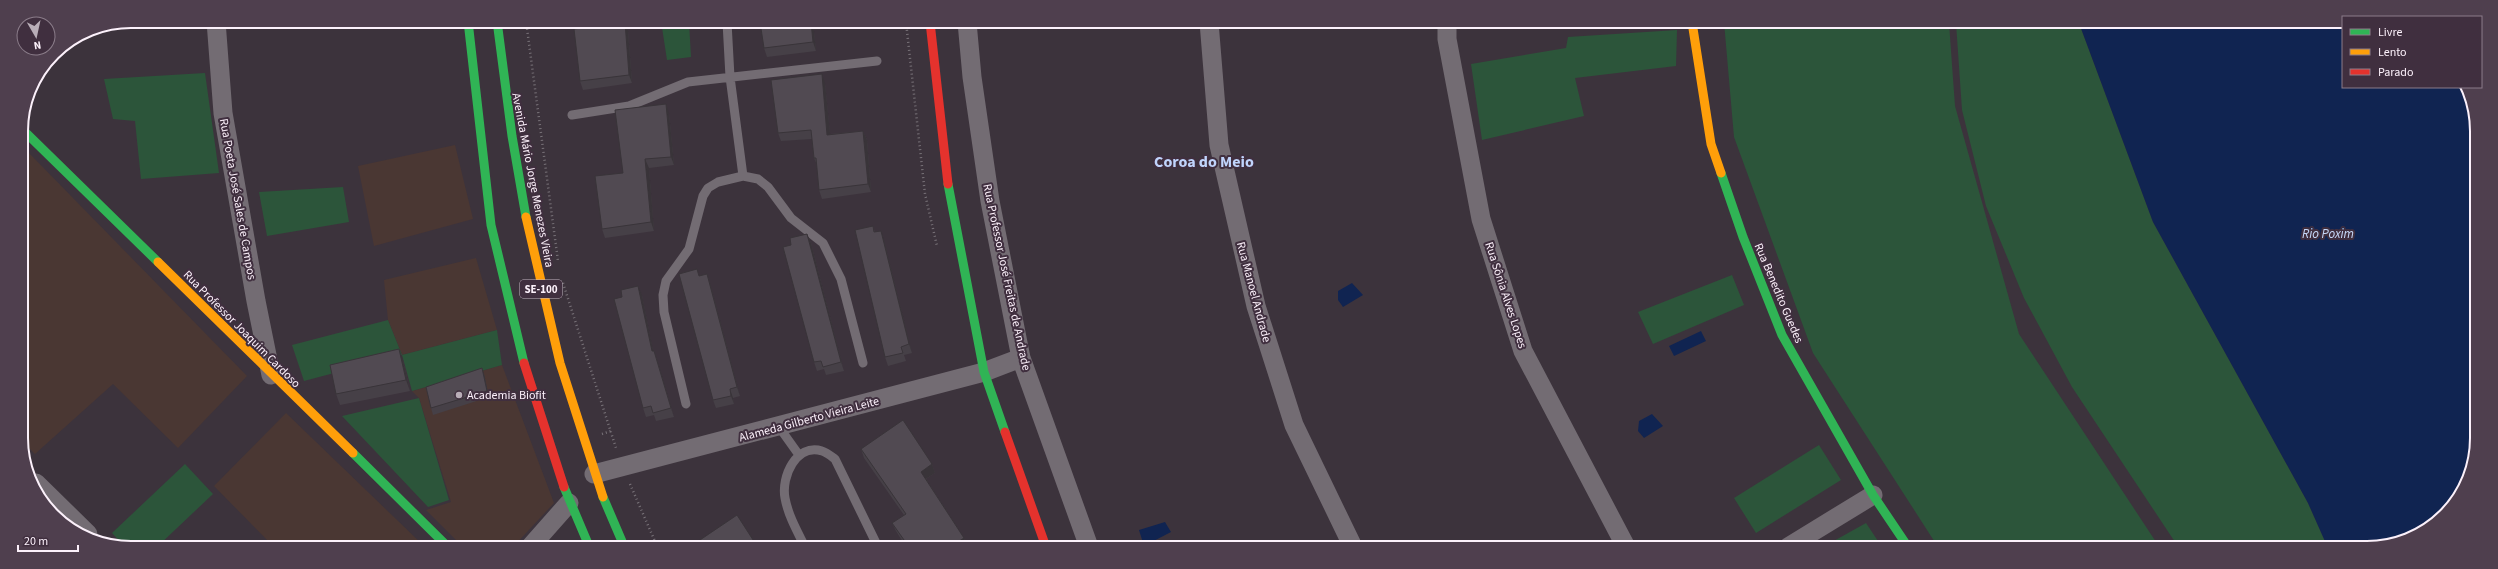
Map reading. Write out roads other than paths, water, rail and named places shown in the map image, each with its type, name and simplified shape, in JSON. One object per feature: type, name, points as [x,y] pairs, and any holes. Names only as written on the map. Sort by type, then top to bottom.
[{"type":"street","name":"Rua Poeta José Sales de Campos","points":[[217,28],[223,113],[256,301],[271,376]]},
{"type":"street","name":"SE-100","points":[[469,28],[491,225],[527,375],[569,503],[587,541]]},
{"type":"street","name":"Avenida Mário Jorge Menezes Vieira","points":[[498,28],[506,104],[547,316],[594,474],[622,541]]},
{"type":"street","points":[[930,28],[934,70],[949,190],[984,372],[1032,513],[1044,541]]},
{"type":"street","name":"Rua Professor José Freitas de Andrade","points":[[968,28],[972,77],[990,201],[1021,358],[1087,541]]},
{"type":"street","name":"Rua Manoel Andrade","points":[[1209,28],[1219,145],[1256,306],[1294,425],[1350,541]]},
{"type":"street","name":"Rua Sônia Alves Lopes","points":[[1447,28],[1448,39],[1481,219],[1523,351],[1623,541]]},
{"type":"street","name":"Rua Benedito Guedes","points":[[1693,28],[1711,144],[1743,238],[1782,335],[1873,495],[1904,541]]},
{"type":"street","name":"Rua Professor Joaquim Cardoso","points":[[28,134],[69,172],[271,376],[442,541]]},
{"type":"street","name":"Alameda Gilberto Vieira Leite","points":[[594,474],[779,427],[984,372],[1021,358]]},
{"type":"street","points":[[41,488],[83,529]]},
{"type":"street","points":[[1798,541],[1873,495]]},
{"type":"street","points":[[535,541],[569,503]]},
{"type":"lane","points":[[727,28],[730,77],[743,176]]},
{"type":"lane","points":[[572,115],[629,106],[688,82],[877,61]]},
{"type":"lane","points":[[686,404],[664,312],[666,281],[689,249],[703,196],[708,188],[718,182],[743,176],[758,179],[768,187],[791,218],[811,232],[826,249],[842,279],[863,363]]},
{"type":"lane","points":[[779,427],[799,455]]},
{"type":"lane","points":[[803,541],[788,511],[785,496],[789,467],[799,455],[811,450],[817,450],[835,459],[875,541]]},
{"type":"water","name":"Rio Poxim","points":[[2081,28],[2342,28],[2342,88],[2460,88],[2465,98],[2468,111],[2470,131],[2470,438],[2467,465],[2462,478],[2453,495],[2435,516],[2419,527],[2394,538],[2374,541],[2325,541],[2308,503],[2153,222]]},
{"type":"water","points":[[1352,283],[1363,295],[1343,307],[1338,300],[1338,291]]},
{"type":"water","points":[[1701,331],[1706,341],[1674,356],[1669,346]]},
{"type":"water","points":[[1652,414],[1663,426],[1644,438],[1638,431],[1639,421]]},
{"type":"water","points":[[1165,522],[1171,532],[1154,541],[1142,541],[1139,530]]},
{"type":"place","name":"Academia Biofit","points":[[459,395]]},
{"type":"district","name":"Coroa do Meio","points":[[1204,161]]}]
